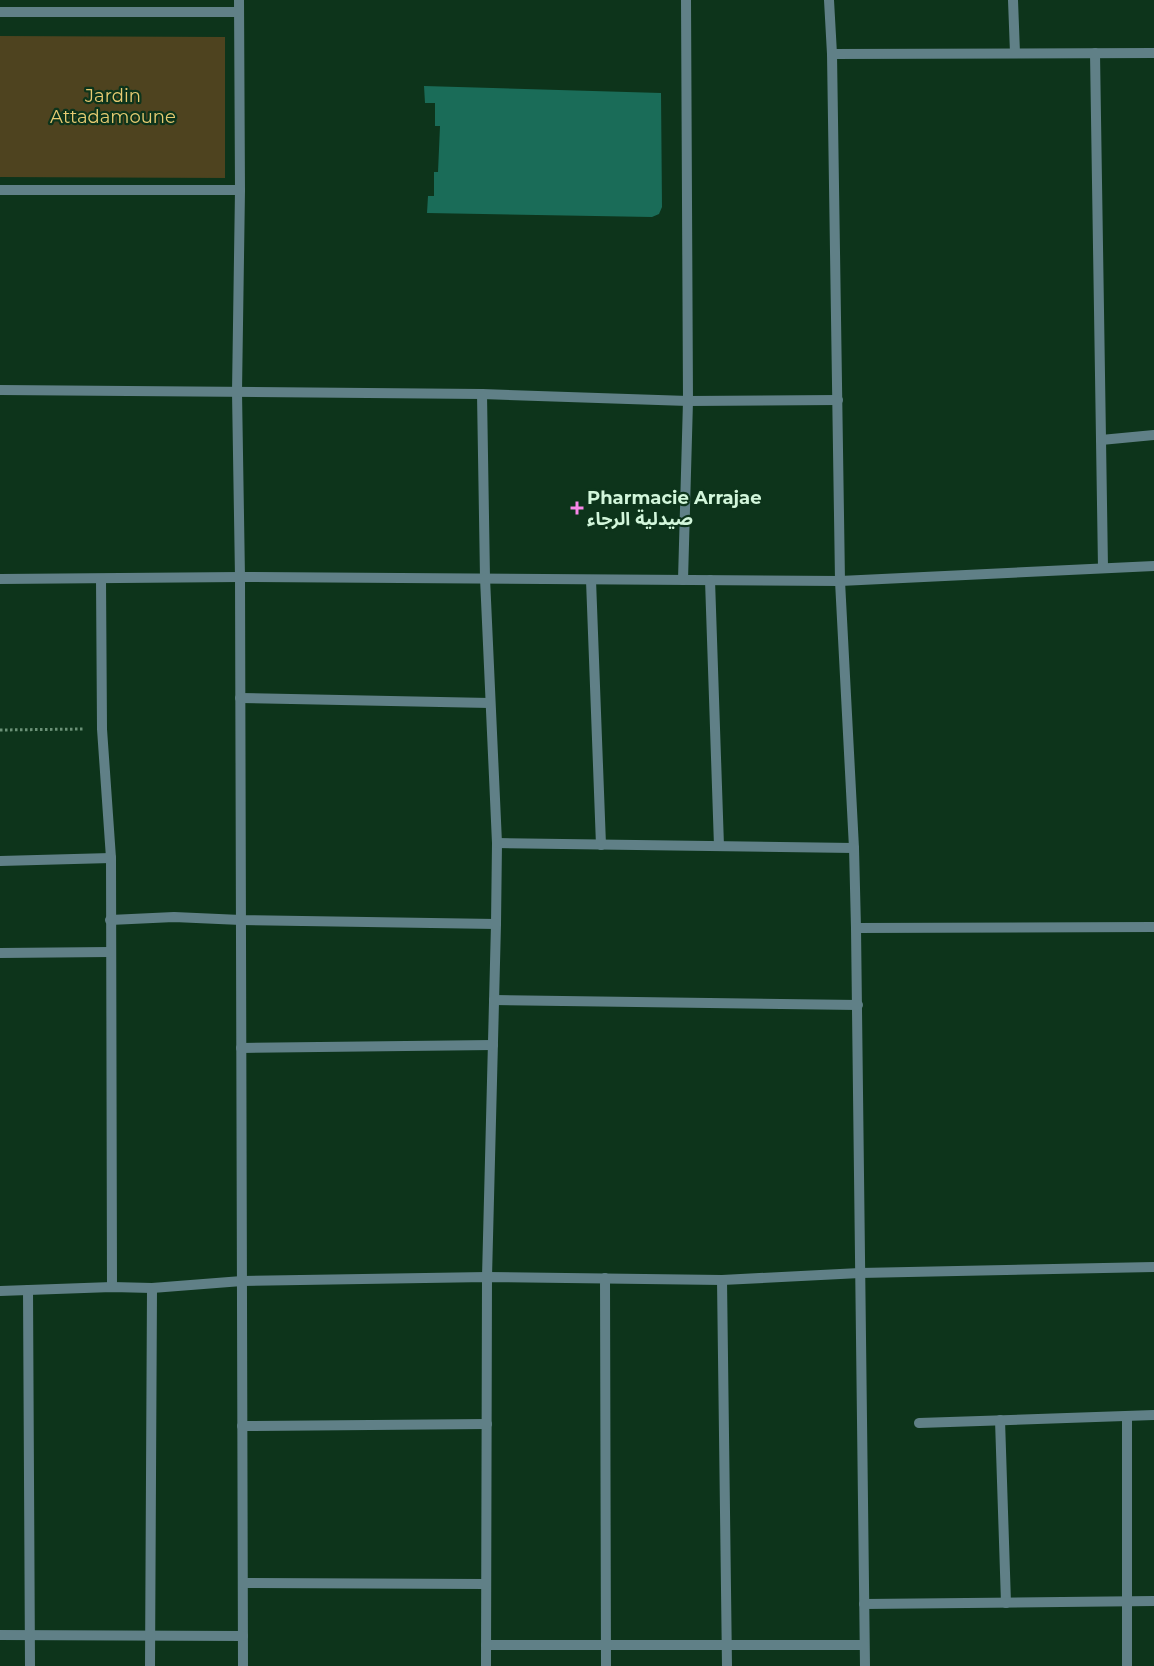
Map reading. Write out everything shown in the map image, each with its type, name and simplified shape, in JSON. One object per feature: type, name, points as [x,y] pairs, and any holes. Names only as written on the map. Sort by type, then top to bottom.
[{"type":"street","points":[[238,0],[240,190],[237,392],[240,577],[243,1666]]},
{"type":"street","points":[[683,580],[688,401],[686,0]]},
{"type":"street","points":[[829,0],[832,54],[840,581],[854,848],[858,1005],[865,1666]]},
{"type":"street","points":[[1013,0],[1015,53]]},
{"type":"street","points":[[0,12],[238,12]]},
{"type":"street","points":[[1095,53],[1103,568]]},
{"type":"street","points":[[832,54],[1154,53]]},
{"type":"street","points":[[0,190],[240,190]]},
{"type":"street","points":[[0,390],[482,394],[688,401],[838,400]]},
{"type":"street","points":[[482,394],[485,578],[497,843],[487,1277],[486,1666]]},
{"type":"street","points":[[1101,440],[1154,435]]},
{"type":"street","points":[[0,579],[240,577],[840,581],[1154,566]]},
{"type":"street","points":[[101,579],[102,729],[110,858],[112,1287]]},
{"type":"street","points":[[590,580],[601,845]]},
{"type":"street","points":[[710,580],[718,846]]},
{"type":"street","points":[[240,698],[490,703]]},
{"type":"street","points":[[497,843],[854,848]]},
{"type":"street","points":[[0,861],[110,858]]},
{"type":"street","points":[[110,920],[174,918],[496,924]]},
{"type":"street","points":[[856,928],[1154,927]]},
{"type":"street","points":[[0,952],[110,952]]},
{"type":"street","points":[[494,1000],[858,1005]]},
{"type":"street","points":[[241,1048],[493,1046]]},
{"type":"street","points":[[0,1291],[112,1287],[152,1288],[242,1281],[487,1277],[722,1280],[860,1273],[1154,1267]]},
{"type":"street","points":[[605,1278],[606,1666]]},
{"type":"street","points":[[722,1280],[727,1666]]},
{"type":"street","points":[[150,1666],[152,1288]]},
{"type":"street","points":[[28,1290],[30,1666]]},
{"type":"street","points":[[919,1423],[1154,1414]]},
{"type":"street","points":[[1126,1666],[1127,1416]]},
{"type":"street","points":[[1000,1420],[1006,1603]]},
{"type":"street","points":[[242,1426],[487,1424]]},
{"type":"street","points":[[243,1583],[486,1584]]},
{"type":"street","points":[[864,1604],[1154,1602]]},
{"type":"street","points":[[0,1635],[243,1636]]},
{"type":"street","points":[[486,1645],[864,1645]]},
{"type":"path","points":[[0,730],[102,729]]},
{"type":"green space","name":"Jardin Attadamoune","points":[[0,36],[225,37],[225,178],[0,177]]},
{"type":"building","points":[[424,86],[661,93],[662,207],[659,214],[652,217],[427,213],[428,196],[434,196],[434,172],[438,172],[440,126],[435,126],[435,103],[425,103]]},
{"type":"place","name":"Pharmacie Arrajae صيدلية الرجاء","points":[[577,508]]}]
